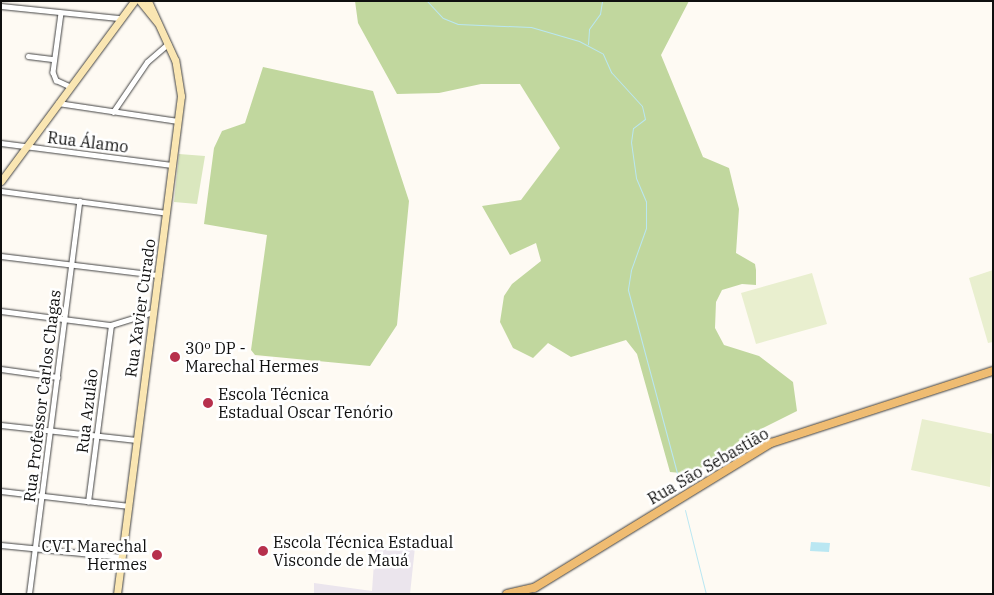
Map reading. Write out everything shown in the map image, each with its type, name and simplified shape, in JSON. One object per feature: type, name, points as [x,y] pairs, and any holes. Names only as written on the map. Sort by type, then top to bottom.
[{"type":"main road","name":"Rua Xavier Curado","points":[[136,1],[162,28]]},
{"type":"main road","points":[[2,180],[113,28],[136,1]]},
{"type":"main road","name":"Rua Xavier Curado","points":[[117,594],[178,121],[179,75],[162,28],[148,1]]},
{"type":"main road","name":"Rua São Sebastião","points":[[508,594],[534,588],[771,443],[993,371]]},
{"type":"street","points":[[1,6],[109,19],[122,17]]},
{"type":"street","points":[[61,12],[54,59],[54,77],[70,86]]},
{"type":"street","points":[[109,19],[113,28]]},
{"type":"street","points":[[114,112],[147,62],[168,43]]},
{"type":"street","points":[[28,56],[54,59]]},
{"type":"street","points":[[58,103],[178,121]]},
{"type":"street","name":"Rua Álamo","points":[[1,143],[172,165]]},
{"type":"street","points":[[2,180],[7,192]]},
{"type":"street","points":[[1,191],[167,213]]},
{"type":"street","name":"Rua Professor Carlos Chagas","points":[[29,594],[79,202]]},
{"type":"street","points":[[1,256],[71,266],[158,275]]},
{"type":"street","points":[[1,311],[111,325],[153,312]]},
{"type":"street","name":"Rua Azulão","points":[[88,502],[111,325]]},
{"type":"street","points":[[1,369],[57,377]]},
{"type":"street","points":[[1,425],[136,440]]},
{"type":"street","points":[[1,490],[129,506]]},
{"type":"street","points":[[1,545],[121,557]]},
{"type":"shaded area","points":[[415,547],[410,594],[314,594],[314,583],[372,591],[375,548]]},
{"type":"green space","points":[[355,1],[689,1],[661,55],[703,157],[729,168],[739,209],[736,253],[755,264],[756,270],[756,285],[742,284],[722,290],[716,302],[715,328],[724,345],[759,356],[793,382],[797,411],[751,434],[692,474],[670,472],[637,354],[626,340],[571,357],[548,343],[533,358],[513,348],[500,322],[504,296],[512,284],[541,261],[536,243],[510,255],[482,206],[521,200],[560,148],[520,84],[481,84],[439,93],[397,94],[358,23]]},
{"type":"green space","points":[[263,67],[373,91],[409,201],[397,325],[370,366],[255,355],[251,350],[267,235],[204,224],[214,148],[222,131],[245,123]]},
{"type":"green space","points":[[179,154],[205,156],[197,204],[174,202]]},
{"type":"green space","points":[[993,270],[993,342],[988,343],[969,278]]},
{"type":"green space","points":[[812,273],[827,324],[756,344],[741,293]]},
{"type":"green space","points":[[922,419],[993,434],[990,487],[911,470]]},
{"type":"water","points":[[811,542],[830,543],[829,552],[810,551]]},
{"type":"waterway","points":[[427,1],[443,18],[458,24],[531,27],[579,41],[603,54],[611,72],[642,106],[645,119],[633,128],[631,142],[636,178],[646,201],[646,228],[631,270],[628,290],[679,481]]},
{"type":"waterway","points":[[588,44],[589,29],[600,14],[602,1]]},
{"type":"waterway","points":[[685,510],[706,594]]},
{"type":"place","name":"30º DP - Marechal Hermes","points":[[175,357]]},
{"type":"place","name":"Escola Técnica Estadual Oscar Tenório","points":[[208,403]]},
{"type":"place","name":"Escola Técnica Estadual Visconde de Mauá","points":[[263,551]]},
{"type":"place","name":"CVT Marechal Hermes","points":[[157,555]]}]
